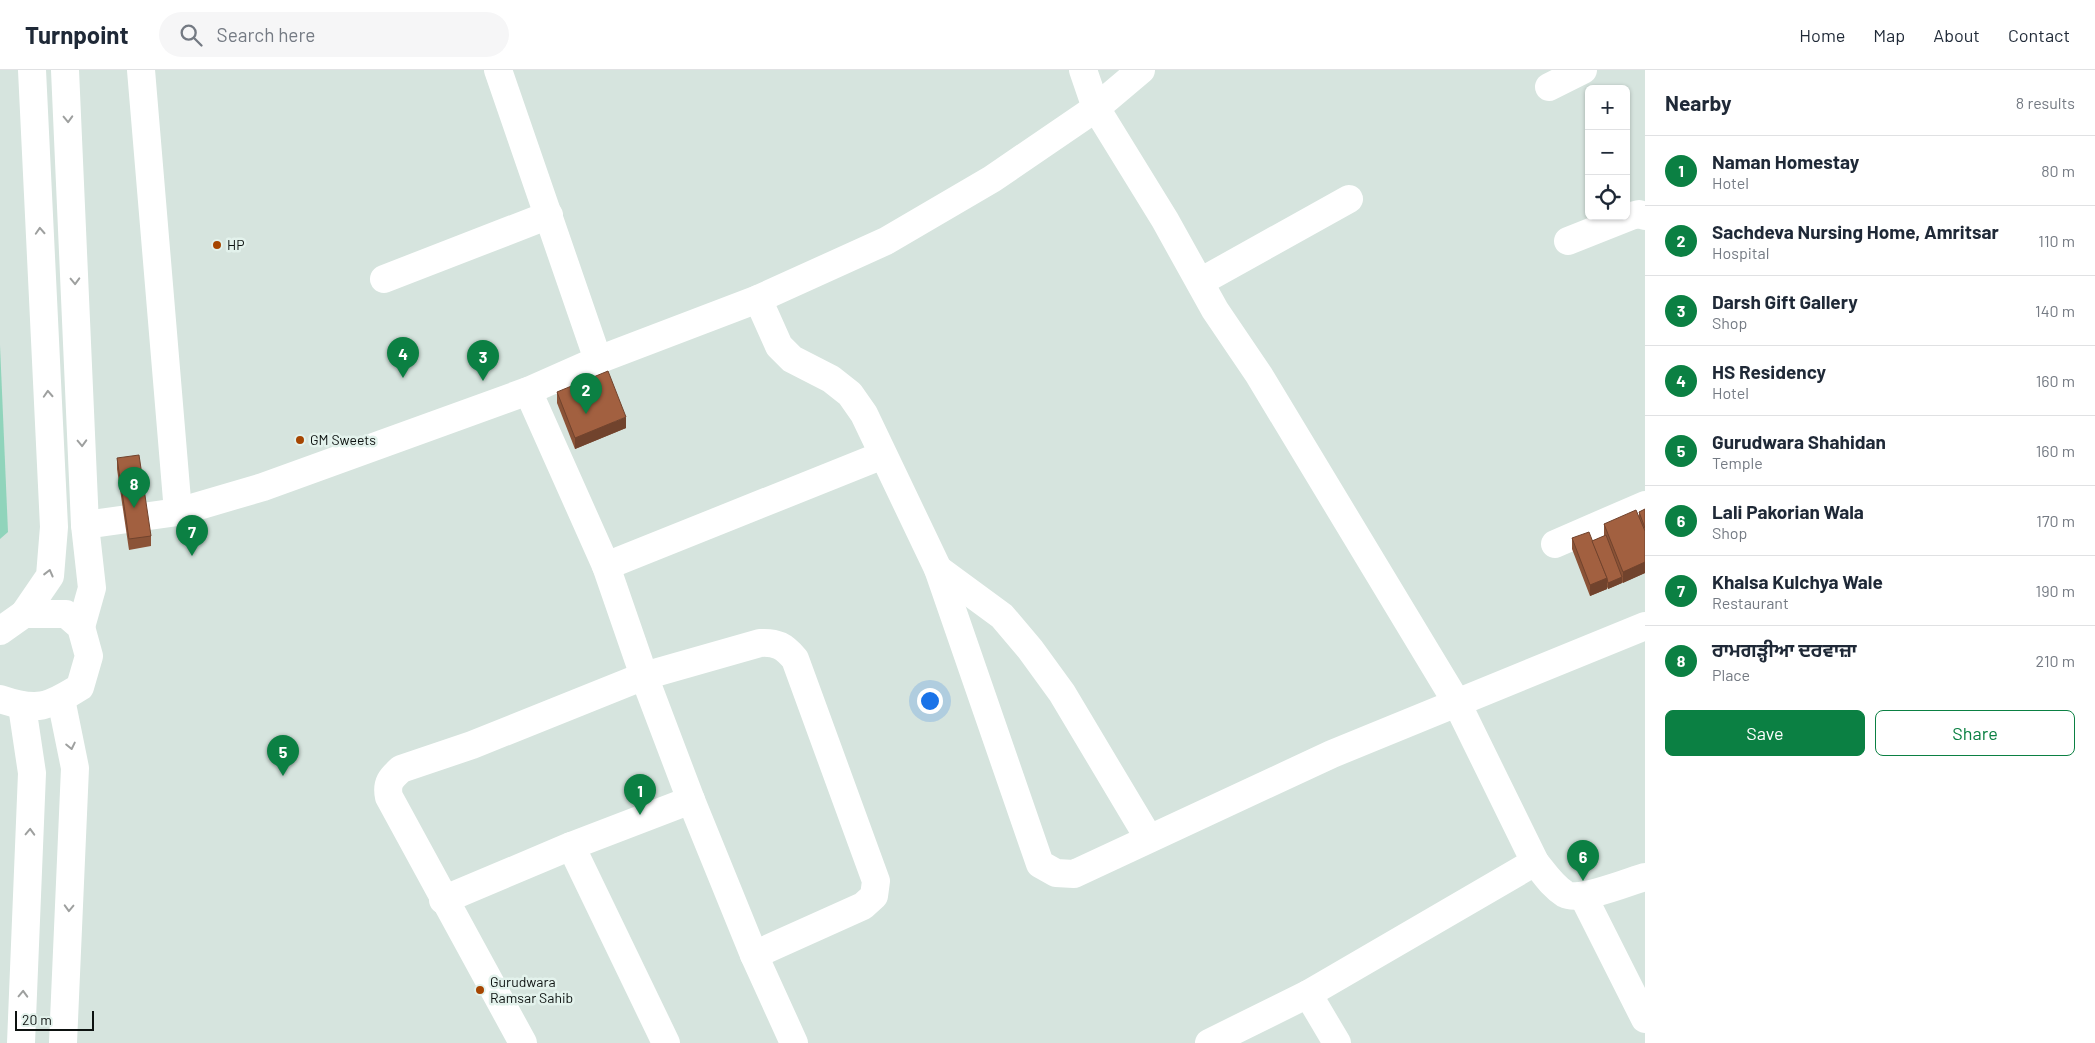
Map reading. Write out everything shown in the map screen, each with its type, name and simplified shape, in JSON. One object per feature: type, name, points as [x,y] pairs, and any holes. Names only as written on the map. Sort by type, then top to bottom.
[{"type":"street","points":[[0,631],[24,614],[50,576],[54,527],[32,70]]},
{"type":"street","points":[[21,1043],[32,773],[11,703],[46,706],[61,699],[80,687],[89,656],[82,627],[92,588],[85,525],[66,70]]},
{"type":"street","points":[[141,70],[178,512]]},
{"type":"street","points":[[498,70],[598,360]]},
{"type":"street","points":[[1083,70],[1096,108],[1165,220],[1215,310],[1259,375],[1457,703],[1535,862],[1552,884],[1566,895],[1582,896],[1645,877]]},
{"type":"street","points":[[85,525],[178,512],[263,487],[528,391],[598,360],[758,299],[886,241],[992,179],[1096,108],[1141,70]]},
{"type":"street","points":[[1549,87],[1583,70]]},
{"type":"street","points":[[1200,282],[1349,199]]},
{"type":"street","points":[[1568,241],[1631,216],[1638,214],[1645,216]]},
{"type":"street","points":[[384,279],[549,215]]},
{"type":"street","points":[[758,299],[779,346],[792,359],[831,379],[850,394],[864,414],[938,569],[1040,864],[1056,873],[1074,874],[1332,754],[1645,626]]},
{"type":"street","points":[[528,391],[606,566],[644,676],[691,800],[754,955],[794,1043]]},
{"type":"street","points":[[606,566],[883,455]]},
{"type":"street","points":[[1555,544],[1645,505]]},
{"type":"street","points":[[938,569],[1002,616],[1030,649],[1062,693],[1148,838]]},
{"type":"street","points":[[24,614],[66,614],[82,627]]},
{"type":"street","points":[[523,1043],[388,797],[387,787],[391,777],[401,769],[499,734],[644,676],[760,643],[774,642],[786,648],[795,659],[876,881],[874,896],[863,906],[754,955]]},
{"type":"street","points":[[61,699],[75,768],[64,1043]]},
{"type":"street","points":[[443,900],[571,846],[691,800]]},
{"type":"street","points":[[571,846],[666,1043]]},
{"type":"street","points":[[1209,1043],[1308,994],[1535,862]]},
{"type":"street","points":[[1582,896],[1645,1019]]},
{"type":"street","points":[[1308,994],[1337,1043]]},
{"type":"green space","points":[[0,345],[8,532],[0,539]]},
{"type":"building","points":[[608,371],[626,417],[575,438],[557,392]]},
{"type":"building","points":[[139,455],[151,536],[129,539],[117,458]]},
{"type":"building","points":[[1645,509],[1645,528],[1639,512]]},
{"type":"building","points":[[1636,510],[1645,531],[1645,562],[1623,572],[1604,524]]},
{"type":"building","points":[[1589,532],[1607,578],[1590,585],[1572,538]]},
{"type":"building","points":[[1606,535],[1622,577],[1608,583],[1592,541]]},
{"type":"place","name":"HP","points":[[217,245]]},
{"type":"place","name":"HS Residency","points":[[403,378]]},
{"type":"place","name":"Darsh Gift Gallery","points":[[483,381]]},
{"type":"place","name":"Sachdeva Nursing Home, Amritsar","points":[[586,414]]},
{"type":"place","name":"GM Sweets","points":[[300,440]]},
{"type":"place","name":"ਰਾਮਗੜ੍ਹੀਆ ਦਰਵਾਜ਼ਾ","points":[[134,508]]},
{"type":"place","name":"Khalsa Kulchya Wale","points":[[192,556]]},
{"type":"place","name":"Gurudwara Shahidan","points":[[283,776]]},
{"type":"place","name":"Naman Homestay","points":[[640,815]]},
{"type":"place","name":"Lali Pakorian Wala","points":[[1583,881]]},
{"type":"place","name":"Gurudwara Ramsar Sahib","points":[[480,990]]}]
